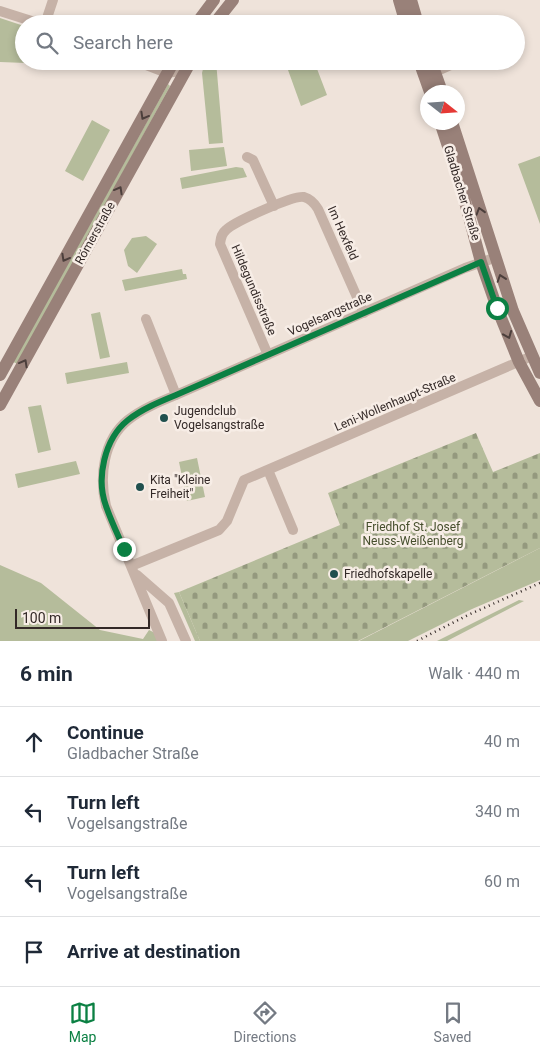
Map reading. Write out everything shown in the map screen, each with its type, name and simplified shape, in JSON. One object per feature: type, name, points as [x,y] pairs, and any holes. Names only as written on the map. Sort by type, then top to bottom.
[{"type":"main road","points":[[203,15],[214,0]]},
{"type":"main road","points":[[221,15],[233,0]]},
{"type":"main road","points":[[399,0],[403,15]]},
{"type":"main road","points":[[411,0],[415,15]]},
{"type":"main road","name":"Römerstraße","points":[[0,375],[169,70]]},
{"type":"main road","name":"Römerstraße","points":[[0,405],[186,70]]},
{"type":"main road","points":[[422,70],[428,85]]},
{"type":"main road","points":[[434,70],[440,85]]},
{"type":"main road","name":"Gladbacher Straße","points":[[443,130],[467,207],[481,262],[497,308],[519,362],[540,401]]},
{"type":"main road","name":"Gladbacher Straße","points":[[454,130],[512,311],[540,373]]},
{"type":"street","points":[[48,15],[53,0]]},
{"type":"street","points":[[0,11],[15,16]]},
{"type":"street","points":[[159,70],[167,73],[176,70]]},
{"type":"street","points":[[167,73],[175,90]]},
{"type":"street","points":[[247,157],[253,160],[274,206]]},
{"type":"street","name":"Im Hexfeld","points":[[274,206],[293,198],[302,197],[314,203],[364,313]]},
{"type":"street","name":"Hildegundisstraße","points":[[268,355],[220,244],[221,236],[231,226],[274,206]]},
{"type":"street","name":"Vogelsangstraße","points":[[162,641],[106,506],[102,479],[103,466],[112,441],[126,422],[146,409],[176,395],[494,258]]},
{"type":"street","points":[[146,318],[176,395]]},
{"type":"street","name":"Leni-Wollenhaupt-Straße","points":[[133,569],[219,530],[227,521],[244,480],[532,356]]},
{"type":"street","points":[[268,470],[293,530]]},
{"type":"street","name":"Vogelsangstraße","points":[[133,569],[169,603],[186,641]]},
{"type":"green space","points":[[0,18],[15,23],[15,63],[0,62]]},
{"type":"green space","points":[[203,70],[217,70],[223,143],[209,144]]},
{"type":"green space","points":[[288,70],[317,70],[327,95],[301,106]]},
{"type":"green space","points":[[168,84],[170,86],[168,90],[18,364],[13,362]]},
{"type":"green space","points":[[92,120],[110,130],[83,181],[65,171]]},
{"type":"green space","points":[[224,147],[227,166],[191,171],[189,150]]},
{"type":"green space","points":[[540,156],[540,224],[518,164]]},
{"type":"green space","points":[[236,167],[243,168],[247,177],[182,189],[180,178]]},
{"type":"green space","points":[[146,236],[157,244],[137,273],[128,266],[124,250],[132,238]]},
{"type":"green space","points":[[182,269],[187,279],[125,291],[122,280]]},
{"type":"green space","points":[[100,312],[110,357],[100,359],[91,314]]},
{"type":"green space","points":[[127,362],[129,373],[67,384],[65,373]]},
{"type":"green space","points":[[41,405],[51,450],[38,453],[28,407]]},
{"type":"green space","name":"Friedhof St. Josef Neuss-Weißenberg","points":[[476,433],[493,472],[540,453],[540,548],[358,641],[200,641],[179,592],[340,525],[328,493]]},
{"type":"green space","points":[[197,458],[205,497],[187,501],[179,462]]},
{"type":"green space","points":[[76,461],[80,474],[18,488],[15,474]]},
{"type":"green space","points":[[540,548],[540,580],[472,609],[408,641],[359,641]]},
{"type":"green space","points":[[0,565],[41,583],[100,630],[143,639],[149,630],[155,633],[159,641],[0,641]]},
{"type":"green space","points":[[179,592],[200,641],[195,641],[174,593]]},
{"type":"green space","points":[[519,600],[524,601],[447,641],[437,641]]},
{"type":"railway","points":[[417,641],[468,615],[540,583]]},
{"type":"place","name":"Jugendclub Vogelsangstraße","points":[[164,418]]},
{"type":"place","name":"Kita \"Kleine Freiheit\"","points":[[140,487]]},
{"type":"place","name":"Friedhofskapelle","points":[[334,574]]},
{"type":"route","points":[[124,549],[103,495],[103,466],[112,441],[126,422],[135,415],[176,395],[481,262],[497,308]]}]
